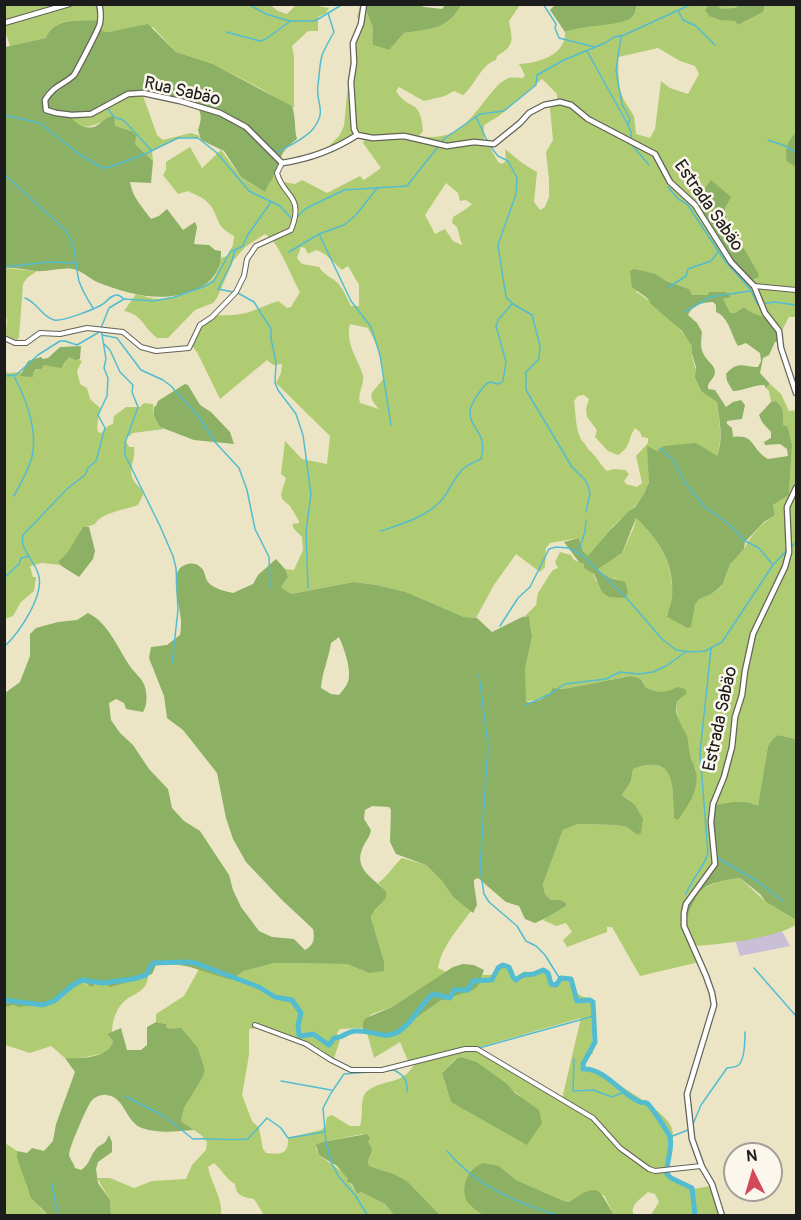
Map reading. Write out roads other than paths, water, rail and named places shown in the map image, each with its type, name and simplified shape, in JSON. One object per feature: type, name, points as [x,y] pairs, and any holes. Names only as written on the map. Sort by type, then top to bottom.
[{"type":"street","points":[[4,23],[69,4]]},
{"type":"street","name":"Rua Sabäo","points":[[99,4],[100,26],[74,74],[52,89],[45,100],[46,110],[72,115],[91,114],[128,94],[143,93],[180,101],[220,113],[246,127],[282,163]]},
{"type":"street","points":[[4,338],[15,343],[26,343],[40,333],[60,334],[87,328],[123,332],[141,347],[156,351],[189,348],[200,325],[212,317],[236,292],[244,276],[247,259],[256,246],[291,230],[296,210],[294,200],[279,180],[277,173],[282,163],[303,160],[322,153],[357,135],[354,129],[351,82],[354,63],[353,43],[361,24],[364,4]]},
{"type":"street","name":"Estrada Sabäo","points":[[357,135],[373,138],[404,136],[447,146],[474,142],[494,144],[529,113],[544,105],[560,102],[571,105],[588,119],[655,154],[670,182],[695,205],[731,262],[754,286],[765,313],[779,331],[781,348],[796,393]]},
{"type":"street","points":[[754,286],[796,290]]},
{"type":"street","name":"Estrada Sabäo","points":[[722,1215],[712,1184],[701,1166],[692,1139],[687,1094],[714,1005],[712,993],[684,926],[686,904],[716,860],[712,839],[713,804],[724,777],[732,747],[735,717],[753,634],[785,567],[789,552],[787,507],[796,488]]},
{"type":"street","points":[[255,1025],[306,1044],[351,1070],[378,1071],[465,1048],[477,1049],[593,1118],[620,1148],[649,1169],[666,1170],[701,1166]]},
{"type":"waterway","points":[[248,4],[266,14],[289,21],[315,21],[343,4]]},
{"type":"waterway","points":[[543,4],[556,24],[555,28],[559,38],[595,47]]},
{"type":"waterway","points":[[4,115],[40,123],[76,152],[102,168],[145,154],[178,138],[198,138],[217,153],[249,191],[280,206],[291,218],[296,218],[305,209],[344,190],[407,186],[444,139],[480,114],[504,111],[536,85],[537,75],[614,37],[624,35],[692,4]]},
{"type":"waterway","points":[[679,12],[683,20],[696,26],[715,45]]},
{"type":"waterway","points":[[274,154],[309,133],[320,117],[318,91],[321,59],[334,32],[328,13]]},
{"type":"waterway","points":[[226,32],[260,41],[289,22]]},
{"type":"waterway","points":[[621,36],[616,71],[622,104],[630,119],[628,124]]},
{"type":"waterway","points":[[587,51],[627,123],[631,132],[631,140]]},
{"type":"waterway","points":[[108,109],[114,117],[123,120],[152,151]]},
{"type":"waterway","points":[[476,117],[489,145],[498,156],[508,161],[517,178],[516,194],[498,245],[506,297],[532,315],[540,346],[539,359],[526,372],[526,390],[572,467],[586,481],[590,494],[586,511]]},
{"type":"waterway","points":[[768,140],[796,152]]},
{"type":"waterway","points":[[632,145],[649,165]]},
{"type":"waterway","points":[[4,174],[64,229],[74,248],[79,281],[93,308]]},
{"type":"waterway","points":[[289,252],[319,234],[344,225],[356,215],[378,187]]},
{"type":"waterway","points":[[668,187],[678,199],[687,204],[725,261],[750,289],[758,305],[774,302],[796,305]]},
{"type":"waterway","points":[[4,647],[30,613],[38,591],[38,573],[23,545],[23,535],[68,488],[85,475],[88,468],[96,461],[105,428],[98,415],[107,396],[108,378],[104,368],[106,359],[101,328],[109,308],[124,299],[154,301],[175,297],[214,281],[230,252],[243,246],[247,236],[271,202]]},
{"type":"waterway","points":[[319,234],[351,301],[371,327],[380,355],[391,425]]},
{"type":"waterway","points":[[233,292],[218,289],[231,264],[235,250]]},
{"type":"waterway","points":[[669,287],[686,276],[688,269],[711,261],[718,252]]},
{"type":"waterway","points":[[4,267],[49,262],[76,263]]},
{"type":"waterway","points":[[685,312],[710,297],[750,291]]},
{"type":"waterway","points":[[238,293],[254,302],[271,329],[276,362],[275,383],[296,414],[303,435],[311,494],[306,532],[308,588]]},
{"type":"waterway","points":[[25,298],[54,320],[93,309],[113,296],[118,295],[123,298]]},
{"type":"waterway","points":[[381,531],[412,520],[434,508],[460,472],[481,459],[483,450],[481,437],[471,420],[470,410],[475,398],[486,384],[490,382],[499,384],[503,381],[506,362],[496,326],[498,320],[512,304]]},
{"type":"waterway","points":[[4,376],[16,375],[38,355],[60,341],[77,345],[101,331]]},
{"type":"waterway","points":[[102,335],[117,338],[141,370],[171,386],[199,417],[215,442],[239,468],[247,490],[255,529],[269,557],[270,587]]},
{"type":"waterway","points":[[104,344],[110,350],[120,372],[133,385],[132,392],[138,407],[125,443],[125,455],[160,526],[176,568],[178,610],[172,663]]},
{"type":"waterway","points":[[14,376],[30,415],[33,436],[32,457],[14,496]]},
{"type":"waterway","points":[[660,448],[673,460],[685,483],[705,507],[729,524],[745,541],[759,548],[772,564]]},
{"type":"waterway","points":[[579,551],[586,520]]},
{"type":"waterway","points":[[792,546],[796,542]]},
{"type":"waterway","points":[[500,626],[518,598],[530,587],[549,549],[569,548],[583,556],[623,594],[662,639],[676,650],[705,651],[722,642],[773,565],[788,549]]},
{"type":"waterway","points":[[4,578],[19,564],[21,558],[29,556]]},
{"type":"waterway","points":[[686,894],[708,853],[700,753],[711,649]]},
{"type":"waterway","points":[[526,705],[565,684],[606,679],[620,672],[638,674],[653,672],[686,652]]},
{"type":"waterway","points":[[479,675],[488,746],[480,868],[484,894],[489,902],[517,926],[526,941],[536,946],[545,955],[560,979]]},
{"type":"waterway","points":[[716,857],[757,881],[783,901]]},
{"type":"waterway","points":[[4,1000],[43,1005],[54,1001],[82,980],[102,983],[133,979],[146,975],[153,963],[195,963],[259,987],[275,997],[292,1000],[301,1013],[298,1025],[299,1035],[313,1034],[329,1045],[334,1038],[353,1031],[383,1035],[398,1032],[433,994],[450,998],[454,990],[468,990],[473,981],[492,980],[498,968],[503,965],[509,967],[516,980],[523,975],[543,970],[548,973],[551,984],[556,985],[561,978],[571,979],[577,1001],[590,1000],[593,1002],[595,1042],[583,1064],[583,1069],[598,1072],[631,1097],[647,1103],[652,1109],[670,1137],[667,1174],[692,1188],[695,1216]]},
{"type":"waterway","points":[[754,968],[796,1016]]},
{"type":"waterway","points":[[479,1048],[594,1016]]},
{"type":"waterway","points":[[693,1124],[701,1105],[727,1068],[736,1067],[742,1061],[745,1032]]},
{"type":"waterway","points":[[574,1059],[573,1091],[593,1090],[612,1097],[624,1092]]},
{"type":"waterway","points":[[368,1216],[355,1195],[339,1177],[331,1162],[326,1143],[323,1108],[344,1074],[394,1070],[405,1079],[407,1092]]},
{"type":"waterway","points":[[281,1081],[331,1090]]},
{"type":"waterway","points":[[125,1096],[164,1116],[193,1139],[248,1139],[267,1118],[281,1128],[288,1138],[324,1132]]},
{"type":"waterway","points":[[670,1137],[688,1130]]},
{"type":"waterway","points":[[447,1151],[484,1184],[529,1206],[561,1216]]},
{"type":"waterway","points":[[52,1184],[58,1216]]},
{"type":"waterway","points":[[669,1216],[680,1216]]}]
